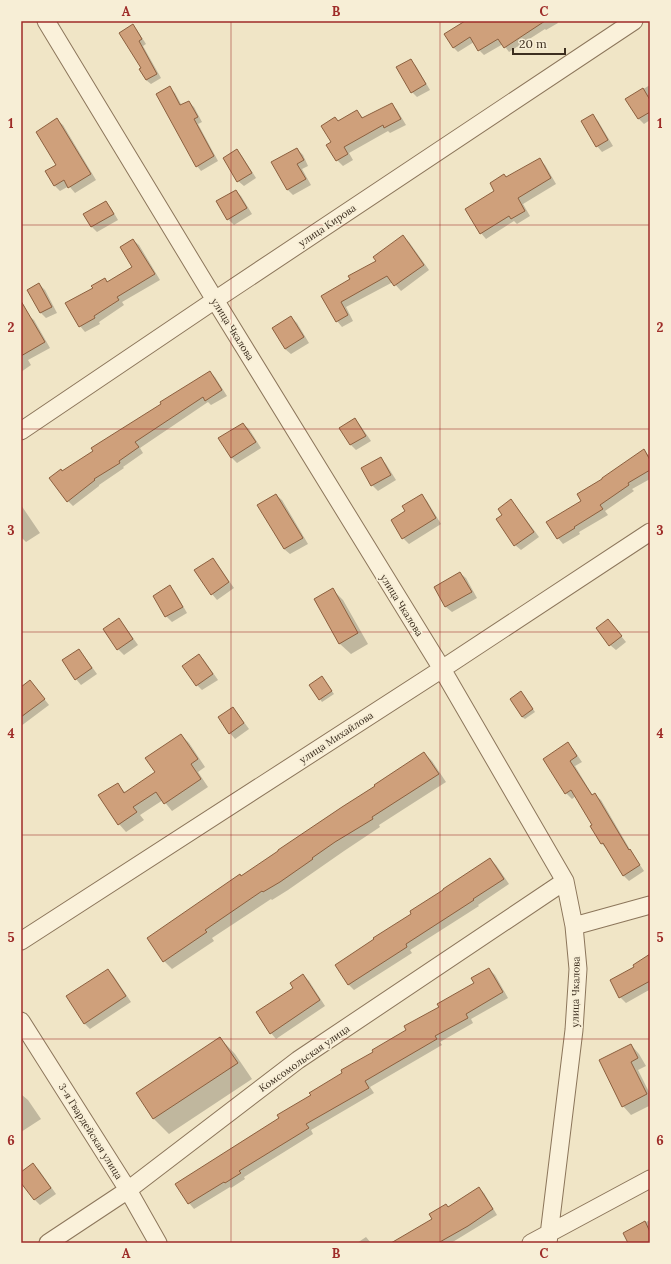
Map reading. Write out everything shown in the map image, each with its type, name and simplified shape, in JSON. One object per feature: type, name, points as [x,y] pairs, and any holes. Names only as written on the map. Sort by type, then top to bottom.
[{"type":"street","name":"улица Чкалова","points":[[46,21],[215,300],[442,669],[565,881],[574,926],[578,969],[574,1030],[548,1238]]},
{"type":"street","name":"улица Кирова","points":[[21,431],[634,21]]},
{"type":"street","name":"улица Михайлова","points":[[21,941],[442,669],[650,532]]},
{"type":"street","name":"Комсомольская улица","points":[[48,1243],[128,1190],[298,1060],[565,881]]},
{"type":"street","points":[[574,926],[650,905]]},
{"type":"street","name":"3-я Гвардейская улица","points":[[21,1021],[128,1190],[158,1243]]},
{"type":"street","points":[[531,1243],[548,1238],[650,1180]]},
{"type":"building","points":[[465,21],[545,21],[504,48],[498,39],[478,51],[470,37],[453,48],[444,34]]},
{"type":"building","points":[[133,24],[142,39],[139,41],[157,74],[146,80],[139,69],[141,68],[119,33]]},
{"type":"building","points":[[411,59],[426,84],[411,93],[396,67]]},
{"type":"building","points":[[170,86],[180,105],[189,101],[198,117],[194,119],[214,156],[196,167],[156,94]]},
{"type":"building","points":[[643,88],[650,100],[650,112],[638,119],[625,99]]},
{"type":"building","points":[[392,103],[401,119],[384,128],[383,125],[344,147],[348,154],[336,161],[326,145],[331,142],[321,126],[335,117],[338,121],[357,110],[362,118]]},
{"type":"building","points":[[593,114],[608,140],[596,147],[581,121]]},
{"type":"building","points":[[57,118],[91,174],[68,188],[64,180],[54,186],[45,171],[56,165],[36,132]]},
{"type":"building","points":[[297,148],[304,160],[297,164],[306,179],[287,190],[271,162]]},
{"type":"building","points":[[237,149],[252,173],[237,182],[223,158]]},
{"type":"building","points":[[540,158],[551,178],[518,198],[525,211],[511,219],[509,216],[480,234],[465,209],[494,191],[490,183],[504,174],[506,177]]},
{"type":"building","points":[[236,190],[247,208],[227,220],[216,201]]},
{"type":"building","points":[[106,201],[114,214],[91,227],[83,214]]},
{"type":"building","points":[[403,235],[424,265],[394,286],[387,276],[341,302],[348,315],[336,322],[321,296],[350,279],[348,276],[376,261],[373,257]]},
{"type":"building","points":[[133,239],[155,274],[117,297],[119,300],[94,316],[95,318],[79,327],[65,303],[93,288],[91,286],[105,278],[107,282],[132,267],[120,247]]},
{"type":"building","points":[[39,283],[52,307],[40,313],[27,290]]},
{"type":"building","points":[[21,301],[45,342],[21,356]]},
{"type":"building","points":[[291,316],[304,337],[285,349],[272,328]]},
{"type":"building","points":[[210,371],[222,390],[205,401],[203,397],[135,442],[139,447],[119,461],[120,463],[94,479],[95,480],[67,502],[49,478],[61,469],[62,471],[93,451],[91,448]]},
{"type":"building","points":[[355,418],[366,436],[350,445],[339,428]]},
{"type":"building","points":[[243,423],[256,442],[231,458],[218,438]]},
{"type":"building","points":[[644,449],[650,460],[650,470],[628,483],[629,485],[600,505],[603,509],[557,539],[546,522],[581,501],[577,494],[602,479]]},
{"type":"building","points":[[381,457],[391,475],[371,486],[361,468]]},
{"type":"building","points":[[276,494],[303,538],[284,549],[257,505]]},
{"type":"building","points":[[422,494],[436,518],[402,539],[391,520],[405,511],[402,506]]},
{"type":"building","points":[[511,499],[534,532],[514,546],[496,519],[502,515],[498,509]]},
{"type":"building","points":[[213,558],[229,582],[211,595],[194,570]]},
{"type":"building","points":[[460,572],[472,592],[445,607],[434,587]]},
{"type":"building","points":[[170,585],[183,607],[165,617],[153,596]]},
{"type":"building","points":[[333,588],[358,633],[339,644],[314,599]]},
{"type":"building","points":[[119,618],[133,639],[117,650],[103,629]]},
{"type":"building","points":[[608,619],[622,636],[609,646],[596,628]]},
{"type":"building","points":[[79,649],[92,668],[75,680],[62,660]]},
{"type":"building","points":[[199,654],[213,674],[196,686],[182,666]]},
{"type":"building","points":[[322,676],[332,691],[319,700],[309,685]]},
{"type":"building","points":[[30,680],[45,699],[21,717],[21,687]]},
{"type":"building","points":[[521,691],[533,709],[522,717],[510,699]]},
{"type":"building","points":[[233,707],[244,723],[229,734],[218,717]]},
{"type":"building","points":[[181,734],[198,759],[191,764],[201,779],[164,804],[156,792],[133,807],[137,812],[118,825],[98,795],[118,783],[124,793],[155,772],[145,758]]},
{"type":"building","points":[[568,742],[577,756],[570,761],[592,795],[595,793],[629,850],[630,849],[640,865],[623,876],[603,843],[601,844],[590,826],[592,825],[571,790],[565,794],[543,759]]},
{"type":"building","points":[[424,752],[439,774],[372,817],[373,819],[335,842],[280,882],[263,892],[262,891],[205,930],[207,932],[163,962],[147,938],[240,874],[241,876]]},
{"type":"building","points":[[490,858],[504,879],[406,944],[407,947],[348,985],[335,965],[374,939],[373,938],[411,914],[410,911]]},
{"type":"building","points":[[650,954],[650,981],[619,998],[610,980],[634,967],[633,965]]},
{"type":"building","points":[[489,968],[503,992],[466,1014],[468,1018],[435,1036],[437,1039],[365,1081],[369,1088],[306,1124],[309,1128],[239,1171],[241,1173],[188,1204],[175,1184],[279,1118],[277,1115],[311,1095],[309,1093],[342,1073],[341,1070],[373,1052],[372,1050],[406,1030],[404,1026],[439,1007],[437,1004],[474,983],[471,978]]},
{"type":"building","points":[[108,969],[126,996],[84,1024],[66,996]]},
{"type":"building","points":[[303,974],[320,1000],[270,1034],[256,1012],[293,988],[290,983]]},
{"type":"building","points":[[220,1037],[238,1063],[153,1119],[136,1093]]},
{"type":"building","points":[[631,1044],[638,1058],[631,1062],[647,1094],[622,1107],[599,1060]]},
{"type":"building","points":[[33,1163],[51,1188],[34,1200],[21,1183],[21,1172]]},
{"type":"building","points":[[479,1187],[493,1209],[468,1226],[438,1243],[391,1243],[432,1219],[429,1214],[446,1204],[448,1207]]},
{"type":"building","points":[[645,1221],[650,1232],[650,1243],[628,1243],[623,1233]]}]
